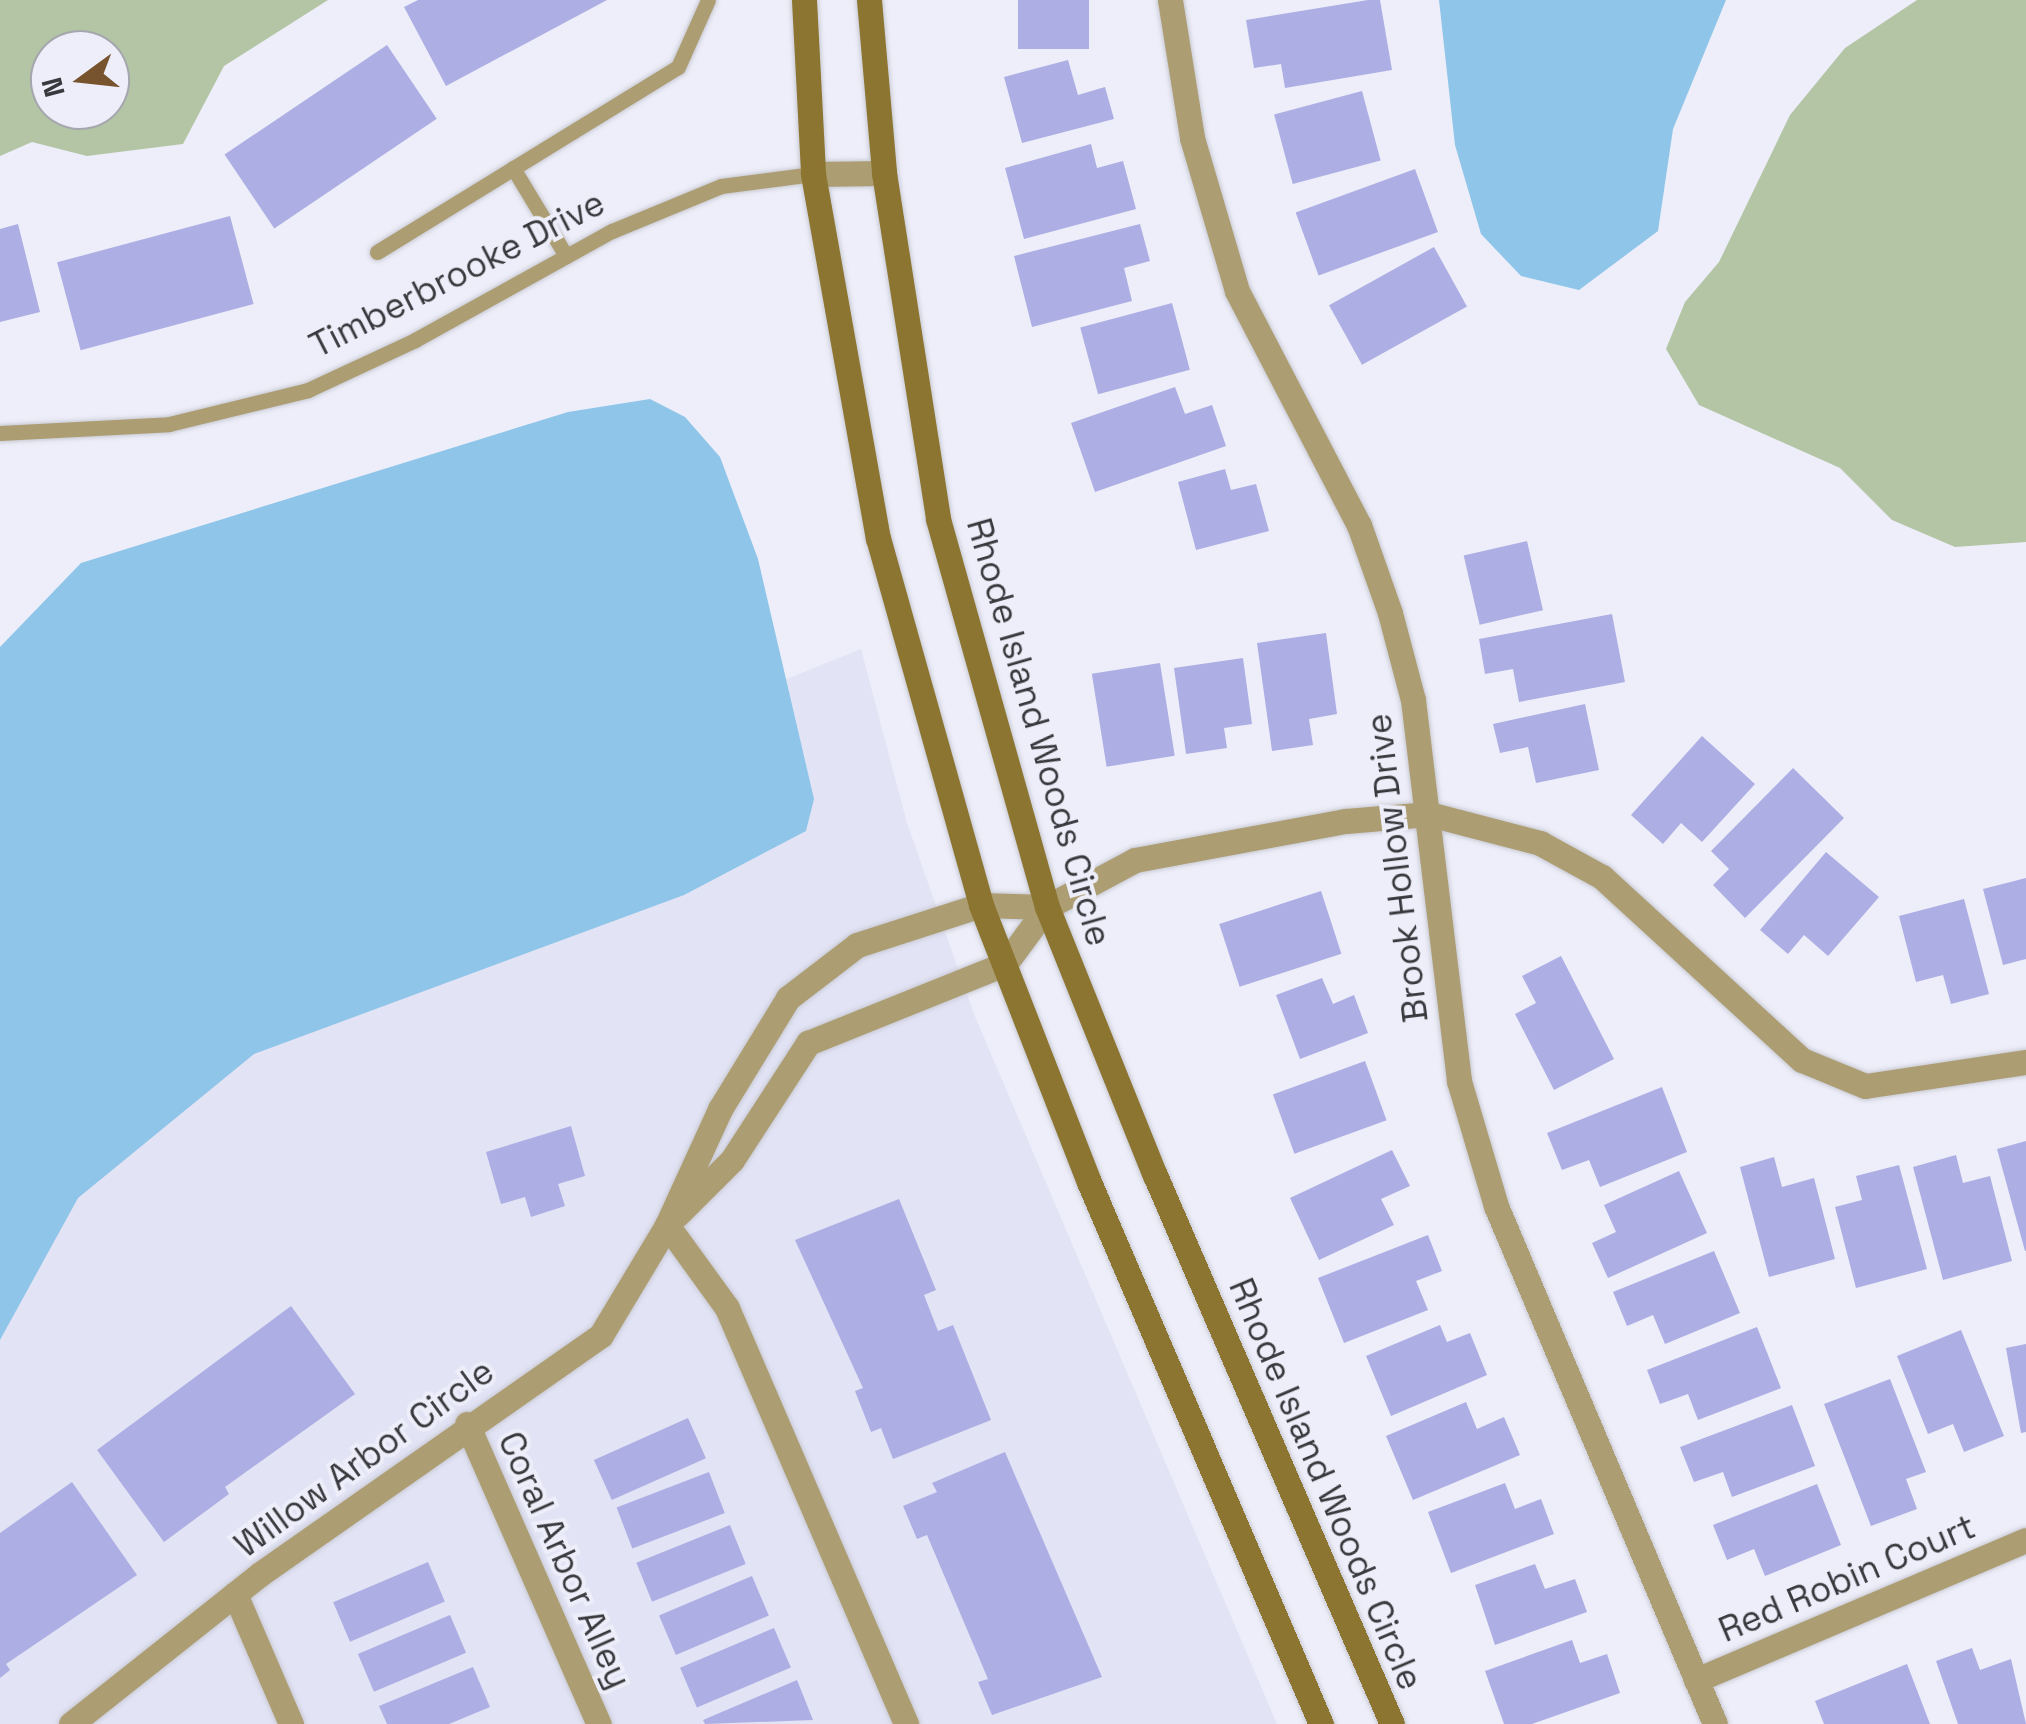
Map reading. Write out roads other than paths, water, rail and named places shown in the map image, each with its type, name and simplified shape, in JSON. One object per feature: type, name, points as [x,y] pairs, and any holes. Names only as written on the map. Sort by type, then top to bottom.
[{"type":"street","points":[[804,0],[813,174],[878,538],[982,905],[1090,1182],[1321,1724]]},
{"type":"street","name":"Rhode Island Woods Circle","points":[[870,0],[884,173],[938,519],[1047,907],[1392,1724]]},
{"type":"street","name":"Brook Hollow Drive","points":[[1170,0],[1192,138],[1237,291],[1359,525],[1413,700],[1429,814],[1442,973],[1459,1081],[1496,1206],[1714,1724]]},
{"type":"street","name":"Timberbrooke Drive","points":[[813,174],[884,173]]},
{"type":"street","points":[[1005,964],[1047,907],[1135,860],[1346,821],[1429,814],[1540,843],[1602,878],[1802,1060],[1865,1086],[2026,1062]]},
{"type":"street","name":"Willow Arbor Circle","points":[[71,1724],[234,1594],[467,1424],[601,1336],[666,1225],[720,1109],[788,998],[856,946],[982,905],[1047,907]]},
{"type":"street","name":"Willow Arbor Circle","points":[[666,1225],[732,1160],[808,1044],[1005,964]]},
{"type":"street","points":[[666,1225],[727,1308],[906,1724]]},
{"type":"street","name":"Coral Arbor Alley","points":[[467,1424],[598,1724]]},
{"type":"street","name":"Red Robin Court","points":[[1696,1680],[2026,1540]]},
{"type":"street","points":[[234,1594],[292,1724]]},
{"type":"lane","points":[[378,252],[678,67],[708,0]]},
{"type":"lane","points":[[513,168],[566,256]]},
{"type":"lane","name":"Timberbrooke Drive","points":[[0,433],[168,424],[308,390],[416,340],[566,256],[721,186],[813,174]]},
{"type":"water","points":[[1439,0],[1726,0],[1673,129],[1658,231],[1579,290],[1521,276],[1481,234],[1455,145]]},
{"type":"water","points":[[650,399],[685,417],[720,457],[758,559],[814,799],[806,831],[684,895],[254,1054],[78,1198],[0,1340],[0,647],[81,563],[568,412]]}]
